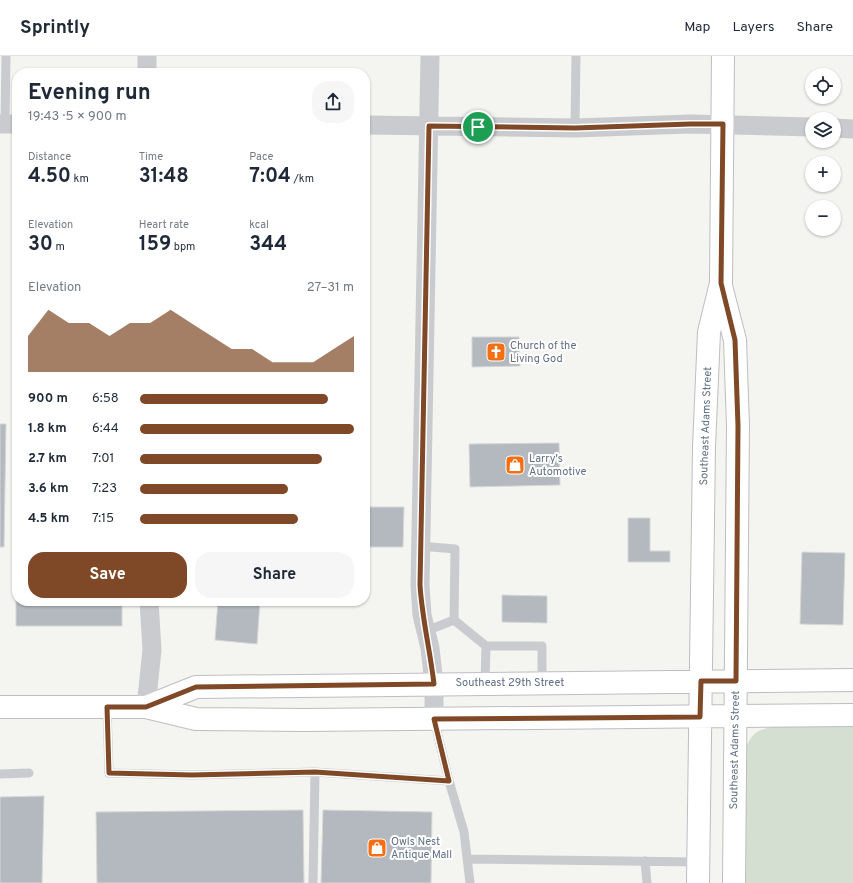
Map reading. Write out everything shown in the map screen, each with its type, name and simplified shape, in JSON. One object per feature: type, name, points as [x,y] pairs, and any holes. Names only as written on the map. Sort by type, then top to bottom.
[{"type":"main road","name":"Southeast Adams Street","points":[[698,873],[704,446],[709,332],[721,283],[723,56]]},
{"type":"main road","name":"Southeast Adams Street","points":[[721,283],[735,340],[737,376],[738,426],[734,883]]},
{"type":"main road","name":"Southeast 29th Street","points":[[146,707],[196,687],[853,680]]},
{"type":"main road","name":"Southeast 29th Street","points":[[0,707],[146,707],[196,719],[434,719],[853,715]]},
{"type":"street","points":[[147,56],[147,68]]},
{"type":"street","points":[[430,56],[420,585],[422,615],[434,684],[434,719]]},
{"type":"street","points":[[370,125],[575,128],[723,124],[805,128]]},
{"type":"street","points":[[841,128],[853,129]]},
{"type":"street","points":[[146,707],[152,650],[149,606]]},
{"type":"lane","points":[[6,56],[7,124]]},
{"type":"lane","points":[[575,128],[576,56]]},
{"type":"lane","points":[[420,546],[455,549],[454,620]]},
{"type":"lane","points":[[426,631],[454,620]]},
{"type":"lane","points":[[454,620],[486,646],[542,646],[542,683]]},
{"type":"lane","points":[[485,683],[486,646]]},
{"type":"lane","points":[[107,707],[109,773],[192,775],[315,772],[449,781]]},
{"type":"lane","points":[[434,719],[449,781],[464,832],[470,883]]},
{"type":"lane","points":[[314,883],[315,772]]},
{"type":"lane","points":[[0,774],[29,773]]},
{"type":"lane","points":[[468,858],[645,861],[698,873]]},
{"type":"lane","points":[[645,861],[647,883]]},
{"type":"shaded area","points":[[853,725],[853,883],[744,883],[746,747],[750,739],[757,732],[777,726]]},
{"type":"building","name":"Church of the Living God","points":[[472,337],[519,337],[520,366],[472,367]]},
{"type":"building","points":[[0,424],[6,424],[4,547],[0,547]]},
{"type":"building","name":"Larry's Automotive","points":[[559,443],[560,485],[470,487],[469,444]]},
{"type":"building","points":[[370,507],[404,507],[403,547],[370,547]]},
{"type":"building","points":[[628,518],[650,518],[650,551],[670,551],[670,562],[628,562]]},
{"type":"building","points":[[802,552],[845,553],[843,625],[800,624]]},
{"type":"building","points":[[502,595],[547,596],[547,623],[502,622]]},
{"type":"building","points":[[16,606],[122,606],[122,626],[16,626]]},
{"type":"building","points":[[218,606],[260,606],[257,644],[215,640]]},
{"type":"building","points":[[44,796],[42,883],[0,883],[0,797]]},
{"type":"building","points":[[303,810],[304,883],[97,883],[96,812]]},
{"type":"building","name":"Owls Nest Antique Mall","points":[[323,810],[432,812],[431,883],[321,883]]},
{"type":"place","name":"Church of the Living God","points":[[496,352]]},
{"type":"place","name":"Larry's Automotive","points":[[515,465]]},
{"type":"place","name":"Owls Nest Antique Mall","points":[[377,848]]},
{"type":"route","points":[[723,124],[721,283],[735,340],[737,369],[736,681],[701,681],[700,717],[434,719],[449,781],[315,772],[192,775],[109,773],[107,707],[146,707],[196,687],[434,684],[430,648],[422,615],[420,585],[429,126],[478,127],[575,128],[723,124]]}]
